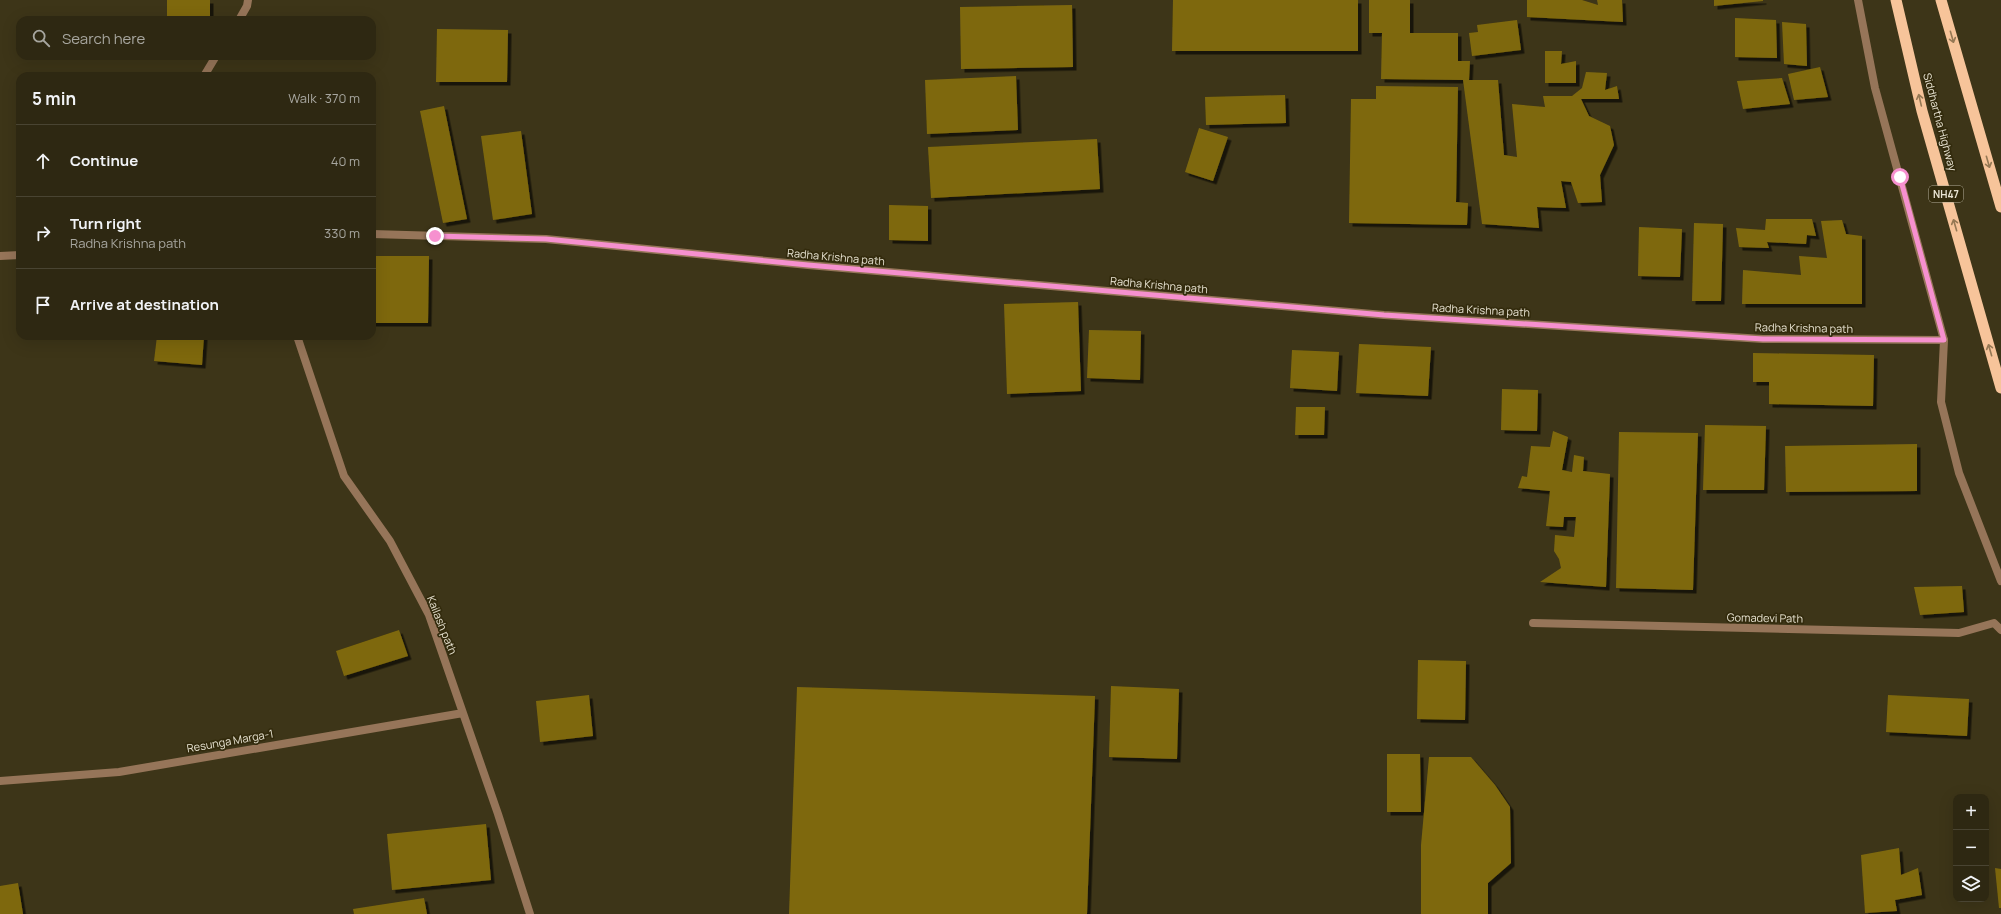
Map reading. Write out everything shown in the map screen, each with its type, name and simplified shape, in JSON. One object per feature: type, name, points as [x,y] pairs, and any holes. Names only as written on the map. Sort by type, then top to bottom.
[{"type":"highway","name":"Siddhartha Highway","points":[[1896,0],[1922,111],[2001,388]]},
{"type":"highway","points":[[1941,0],[2001,207]]},
{"type":"street","points":[[241,16],[247,6],[248,0]]},
{"type":"street","points":[[1858,0],[1875,88],[1944,340],[1941,402],[1960,473],[2001,581]]},
{"type":"street","points":[[206,72],[214,60]]},
{"type":"street","name":"Radha Krishna path","points":[[376,234],[546,239],[800,264],[1384,315],[1763,339],[1944,340]]},
{"type":"street","points":[[0,256],[16,255]]},
{"type":"street","name":"Kailash path","points":[[298,340],[344,476],[390,541],[429,615],[498,814],[530,914]]},
{"type":"street","name":"Gomadevi Path","points":[[1533,623],[1959,633],[1994,623],[2001,630]]},
{"type":"street","name":"Resunga Marga-1","points":[[0,781],[119,772],[463,713]]},
{"type":"building","points":[[167,0],[210,0],[210,16],[167,16]]},
{"type":"building","points":[[1173,0],[1358,0],[1358,51],[1172,51]]},
{"type":"building","points":[[1369,0],[1410,0],[1410,33],[1458,33],[1458,61],[1470,61],[1469,80],[1498,80],[1504,155],[1517,157],[1512,104],[1545,107],[1543,96],[1572,96],[1582,88],[1586,72],[1607,73],[1605,90],[1617,86],[1619,99],[1581,99],[1589,116],[1610,126],[1614,145],[1600,175],[1602,202],[1578,203],[1571,182],[1561,181],[1566,208],[1537,207],[1539,228],[1482,224],[1463,80],[1381,79],[1382,33],[1369,33]]},
{"type":"building","points":[[1527,0],[1582,0],[1598,5],[1597,0],[1622,0],[1623,22],[1527,17]]},
{"type":"building","points":[[1714,0],[1763,0],[1763,1],[1714,6]]},
{"type":"building","points":[[1072,5],[1073,67],[961,69],[960,7]]},
{"type":"building","points":[[1735,18],[1776,20],[1777,58],[1735,57]]},
{"type":"building","points":[[1517,20],[1521,50],[1472,56],[1469,33],[1478,32],[1477,25]]},
{"type":"building","points":[[1782,22],[1806,24],[1807,66],[1784,64]]},
{"type":"building","points":[[437,29],[508,30],[507,82],[436,82]]},
{"type":"building","points":[[1545,51],[1562,51],[1561,64],[1576,61],[1576,83],[1545,83]]},
{"type":"building","points":[[1820,67],[1828,97],[1794,100],[1788,74]]},
{"type":"building","points":[[1016,76],[1018,130],[927,134],[925,80]]},
{"type":"building","points":[[1782,78],[1790,104],[1743,109],[1737,81]]},
{"type":"building","points":[[1376,86],[1458,87],[1456,202],[1468,203],[1467,225],[1349,223],[1351,99],[1376,99]]},
{"type":"building","points":[[1285,95],[1286,123],[1206,125],[1205,97]]},
{"type":"building","points":[[444,106],[467,219],[443,223],[420,111]]},
{"type":"building","points":[[1199,128],[1228,137],[1213,181],[1185,172]]},
{"type":"building","points":[[521,131],[532,214],[493,220],[481,136]]},
{"type":"building","points":[[1097,139],[1100,189],[931,198],[928,147]]},
{"type":"building","points":[[889,205],[928,206],[928,241],[889,240]]},
{"type":"building","points":[[1766,219],[1812,219],[1816,236],[1807,235],[1806,244],[1767,242],[1769,248],[1739,247],[1736,228],[1765,230]]},
{"type":"building","points":[[1842,220],[1846,234],[1862,236],[1862,304],[1742,304],[1743,270],[1801,275],[1799,256],[1827,258],[1821,221]]},
{"type":"building","points":[[1694,223],[1723,224],[1721,301],[1692,301]]},
{"type":"building","points":[[1639,227],[1682,229],[1680,277],[1638,276]]},
{"type":"building","points":[[376,256],[429,256],[428,323],[376,323]]},
{"type":"building","points":[[1078,302],[1081,391],[1007,394],[1004,304]]},
{"type":"building","points":[[1089,330],[1141,331],[1140,380],[1087,378]]},
{"type":"building","points":[[157,340],[204,340],[202,365],[154,361]]},
{"type":"building","points":[[1359,344],[1431,347],[1428,396],[1356,393]]},
{"type":"building","points":[[1292,350],[1339,352],[1337,391],[1290,388]]},
{"type":"building","points":[[1753,353],[1874,355],[1873,406],[1769,404],[1769,382],[1753,382]]},
{"type":"building","points":[[1502,389],[1538,390],[1537,431],[1501,430]]},
{"type":"building","points":[[1296,407],[1325,407],[1324,435],[1295,435]]},
{"type":"building","points":[[1705,425],[1766,426],[1764,490],[1703,490]]},
{"type":"building","points":[[1553,431],[1568,437],[1562,470],[1572,472],[1574,455],[1584,457],[1583,471],[1610,474],[1606,587],[1540,582],[1561,568],[1559,559],[1554,551],[1555,535],[1574,537],[1576,517],[1564,517],[1563,527],[1546,526],[1550,491],[1518,488],[1522,476],[1527,477],[1531,446],[1550,447]]},
{"type":"building","points":[[1619,432],[1698,433],[1693,590],[1616,588]]},
{"type":"building","points":[[1917,444],[1917,491],[1786,492],[1785,446]]},
{"type":"building","points":[[1962,586],[1964,612],[1920,615],[1914,587]]},
{"type":"building","points":[[399,630],[408,656],[344,676],[336,651]]},
{"type":"building","points":[[1418,660],[1466,661],[1465,720],[1417,719]]},
{"type":"building","points":[[1111,686],[1179,689],[1177,759],[1109,757]]},
{"type":"building","points":[[797,687],[1095,696],[1087,914],[789,914]]},
{"type":"building","points":[[589,695],[593,736],[540,742],[536,701]]},
{"type":"building","points":[[1888,695],[1969,699],[1967,736],[1886,732]]},
{"type":"building","points":[[1387,754],[1420,754],[1421,812],[1387,812]]},
{"type":"building","points":[[1429,757],[1471,757],[1495,785],[1510,807],[1511,863],[1488,883],[1488,914],[1421,914],[1421,845]]},
{"type":"building","points":[[486,824],[491,880],[392,890],[387,834]]},
{"type":"building","points":[[1899,848],[1901,875],[1918,868],[1922,895],[1895,900],[1897,911],[1865,913],[1861,855]]},
{"type":"building","points":[[1995,868],[2001,869],[2001,908],[1999,908]]},
{"type":"building","points":[[18,883],[23,914],[0,914],[0,886]]},
{"type":"building","points":[[424,898],[427,914],[354,914],[353,909]]},
{"type":"route","points":[[435,236],[546,239],[808,265],[1384,315],[1763,339],[1944,340],[1900,177]]}]
